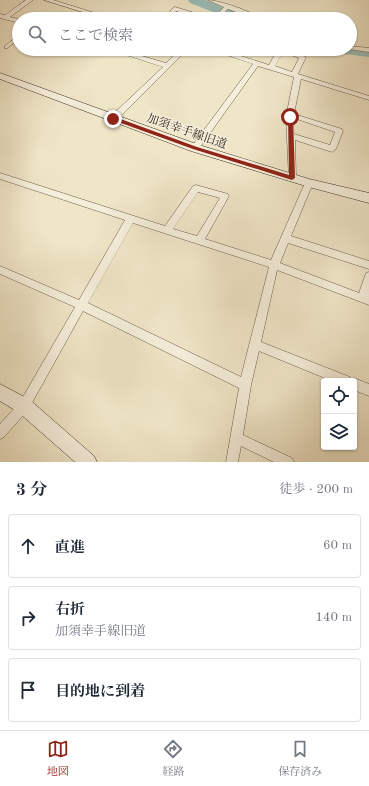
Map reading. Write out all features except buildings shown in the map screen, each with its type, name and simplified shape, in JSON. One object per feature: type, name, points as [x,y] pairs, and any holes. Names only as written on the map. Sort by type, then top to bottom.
[{"type":"street","points":[[3,16],[30,0]]},
{"type":"street","points":[[47,0],[87,12]]},
{"type":"street","points":[[211,0],[243,12]]},
{"type":"street","points":[[221,12],[228,6]]},
{"type":"street","points":[[173,12],[175,9],[185,12]]},
{"type":"street","points":[[357,49],[369,50]]},
{"type":"street","points":[[134,56],[168,66]]},
{"type":"street","points":[[113,119],[178,56]]},
{"type":"street","points":[[234,56],[369,98]]},
{"type":"street","points":[[271,67],[278,56]]},
{"type":"street","points":[[292,178],[291,115],[296,75],[302,57],[299,56]]},
{"type":"street","points":[[195,148],[257,63]]},
{"type":"street","name":"加須幸手線旧道","points":[[0,76],[195,148],[309,183],[369,198]]},
{"type":"street","points":[[291,115],[340,131],[332,149],[291,136]]},
{"type":"street","points":[[0,186],[3,177],[130,220],[274,265],[366,300],[369,276]]},
{"type":"street","points":[[232,462],[245,385],[256,345],[274,265],[309,183]]},
{"type":"street","points":[[166,231],[196,188],[225,196],[199,241]]},
{"type":"street","points":[[0,433],[24,406],[130,220]]},
{"type":"street","points":[[285,238],[369,265]]},
{"type":"street","points":[[0,270],[81,305],[245,385]]},
{"type":"street","points":[[256,345],[338,378]]},
{"type":"street","points":[[357,385],[369,390]]},
{"type":"street","points":[[0,392],[24,406],[88,462]]},
{"type":"street","points":[[236,438],[288,462]]},
{"type":"lane","points":[[6,47],[12,42]]},
{"type":"waterway","points":[[194,0],[225,12]]},
{"type":"waterway","points":[[357,51],[369,53]]},
{"type":"route","points":[[113,119],[195,148],[292,178],[290,117]]}]
